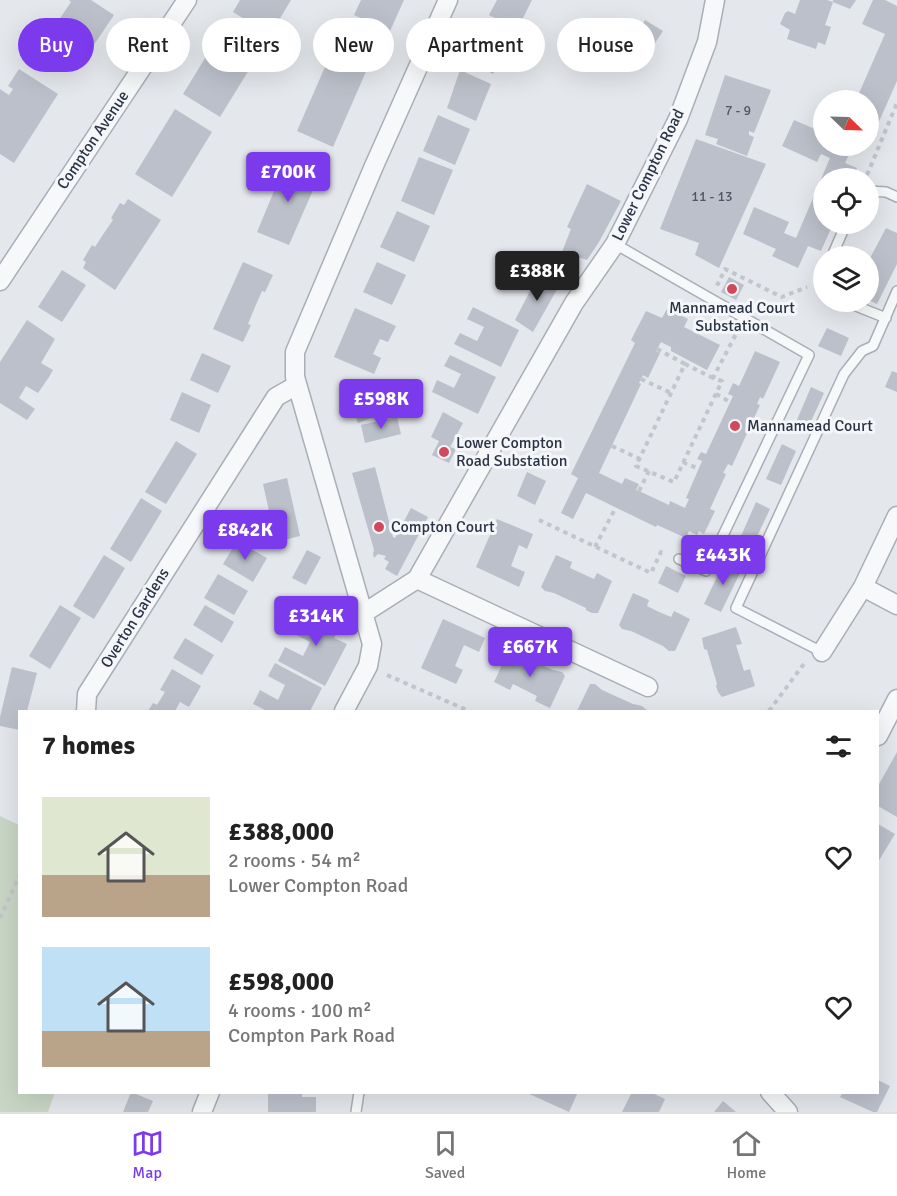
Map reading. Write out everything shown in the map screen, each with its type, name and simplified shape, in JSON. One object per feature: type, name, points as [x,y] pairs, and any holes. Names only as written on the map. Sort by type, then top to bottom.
[{"type":"street","name":"Compton Avenue","points":[[0,281],[187,0]]},
{"type":"street","points":[[345,710],[368,666],[372,644],[297,385],[296,352],[374,166],[448,0]]},
{"type":"street","name":"Lower Compton Road","points":[[364,613],[417,579],[574,303],[615,244],[678,119],[707,42],[715,0]]},
{"type":"street","name":"Overton Gardens","points":[[86,710],[87,694],[247,440],[276,397],[297,385]]},
{"type":"street","points":[[819,650],[864,587],[897,516]]},
{"type":"street","points":[[417,579],[648,687]]},
{"type":"street","points":[[864,587],[897,605]]},
{"type":"street","points":[[879,734],[897,699]]},
{"type":"street","points":[[202,1112],[209,1094]]},
{"type":"street","points":[[772,1094],[788,1112]]},
{"type":"lane","points":[[879,192],[897,196]]},
{"type":"lane","points":[[615,244],[809,355],[706,571],[679,559]]},
{"type":"lane","points":[[819,650],[736,608],[843,374],[862,351],[873,346],[897,291]]},
{"type":"lane","points":[[871,312],[886,318]]},
{"type":"lane","points":[[356,1112],[359,1094]]},
{"type":"path","points":[[869,168],[897,103]]},
{"type":"path","points":[[725,269],[782,297],[813,286]]},
{"type":"path","points":[[713,378],[745,318]]},
{"type":"path","points":[[657,349],[722,381],[674,482],[636,466],[685,364]]},
{"type":"path","points":[[641,379],[671,393]]},
{"type":"path","points":[[716,394],[730,402]]},
{"type":"path","points":[[612,446],[640,459]]},
{"type":"path","points":[[684,462],[699,469]]},
{"type":"path","points":[[639,491],[649,471]]},
{"type":"path","points":[[595,547],[616,507]]},
{"type":"path","points":[[539,520],[651,573],[661,552],[679,559]]},
{"type":"path","points":[[770,710],[819,650]]},
{"type":"path","points":[[368,666],[467,710]]},
{"type":"path","points":[[0,918],[18,878]]},
{"type":"green space","points":[[0,816],[18,825],[18,1094],[54,1094],[48,1112],[0,1112]]},
{"type":"building","points":[[69,0],[91,0],[114,15],[112,18],[106,18],[106,27],[94,45],[94,18],[60,18],[71,2]]},
{"type":"building","points":[[240,0],[291,0],[280,18],[243,18],[233,12]]},
{"type":"building","points":[[361,0],[404,0],[394,22],[394,18],[361,18],[354,15]]},
{"type":"building","points":[[497,0],[532,0],[523,18],[495,18],[489,15]]},
{"type":"building","points":[[800,0],[833,2],[825,25],[831,27],[825,45],[818,42],[816,49],[787,39],[790,30],[780,24],[788,11],[795,14]]},
{"type":"building","points":[[833,0],[856,0],[850,9]]},
{"type":"building","points":[[873,0],[885,0],[897,6],[897,81],[879,122],[879,90],[860,90],[885,34],[862,24]]},
{"type":"building","points":[[655,26],[663,31],[655,43]]},
{"type":"building","points":[[202,63],[202,72],[248,72],[220,117],[183,94]]},
{"type":"building","points":[[18,71],[58,94],[14,163],[0,154],[0,89],[9,95],[13,89],[8,86]]},
{"type":"building","points":[[323,72],[366,72],[333,147],[297,131]]},
{"type":"building","points":[[459,72],[464,72],[491,84],[476,121],[447,108]]},
{"type":"building","points":[[725,75],[771,90],[754,133],[749,131],[749,135],[754,137],[747,156],[716,144],[718,139],[705,135]]},
{"type":"building","points":[[175,109],[212,132],[172,197],[135,174]]},
{"type":"building","points":[[438,115],[470,129],[455,165],[423,151]]},
{"type":"building","points":[[794,120],[813,128],[813,156],[820,156],[817,162],[782,146]]},
{"type":"building","points":[[696,139],[766,164],[719,268],[695,255],[699,243],[660,229]]},
{"type":"building","points":[[826,156],[848,156],[845,163],[857,168],[826,168],[830,158]]},
{"type":"building","points":[[419,157],[453,170],[434,215],[401,201]]},
{"type":"building","points":[[287,160],[320,174],[289,245],[257,232]]},
{"type":"building","points":[[587,184],[621,201],[587,260],[562,252],[571,229],[567,227]]},
{"type":"building","points":[[813,198],[813,234],[829,234],[823,246],[813,246],[813,248],[808,246],[798,268],[772,256],[776,249],[743,234],[754,207],[789,222],[784,233],[796,238]]},
{"type":"building","points":[[128,199],[161,220],[115,290],[83,268],[86,262],[83,260],[113,220],[111,218],[120,203],[124,205]]},
{"type":"building","points":[[397,211],[430,226],[414,262],[380,247]]},
{"type":"building","points":[[886,228],[897,233],[897,264],[879,300],[879,246],[876,246]]},
{"type":"building","points":[[243,262],[273,275],[265,292],[262,291],[243,342],[213,329]]},
{"type":"building","points":[[377,262],[406,275],[392,305],[363,292]]},
{"type":"building","points":[[62,270],[86,285],[62,322],[38,307]]},
{"type":"building","points":[[539,274],[560,284],[533,332],[515,320]]},
{"type":"building","name":"Mannamead Court Substation","points":[[729,277],[744,285],[736,300],[721,292]]},
{"type":"building","points":[[473,307],[519,330],[501,367],[454,344],[460,333],[477,341],[484,327],[467,319]]},
{"type":"building","points":[[355,308],[396,326],[388,342],[380,339],[373,354],[381,358],[374,374],[334,357]]},
{"type":"building","name":"Mannamead Court","points":[[667,309],[688,319],[684,327],[720,345],[707,370],[671,351],[671,347],[661,342],[656,351],[660,353],[648,378],[643,375],[639,383],[641,384],[599,473],[622,484],[625,478],[639,484],[636,490],[669,505],[670,501],[685,508],[689,499],[686,498],[702,461],[697,459],[701,452],[706,454],[733,396],[728,394],[733,383],[739,386],[755,351],[780,362],[763,399],[760,397],[757,404],[760,405],[732,466],[728,464],[723,473],[726,474],[710,509],[715,511],[704,534],[699,531],[697,535],[689,531],[686,538],[657,525],[656,527],[586,493],[573,519],[561,513],[578,478],[571,474],[635,343],[631,340],[646,311],[662,318]]},
{"type":"building","points":[[27,320],[55,339],[41,363],[53,370],[49,377],[38,393],[26,386],[19,398],[35,409],[27,420],[0,403],[0,362]]},
{"type":"building","points":[[827,328],[849,338],[841,356],[818,346]]},
{"type":"building","points":[[202,353],[231,366],[218,393],[190,380]]},
{"type":"building","points":[[450,355],[496,377],[478,414],[432,392],[437,380],[454,388],[461,374],[444,366]]},
{"type":"building","points":[[892,371],[897,373],[897,392],[885,387]]},
{"type":"building","points":[[811,387],[824,393],[808,428],[796,422]]},
{"type":"building","points":[[182,392],[211,405],[199,433],[170,420]]},
{"type":"building","points":[[381,393],[394,393],[399,407],[358,423],[351,405]]},
{"type":"building","points":[[443,412],[463,423],[450,447],[456,449],[449,463],[432,455],[439,441],[431,437]]},
{"type":"building","points":[[397,417],[401,434],[365,443],[361,425]]},
{"type":"building","points":[[176,441],[197,454],[166,504],[145,492]]},
{"type":"building","points":[[782,444],[796,451],[781,485],[766,479]]},
{"type":"building","name":"Compton Court","points":[[375,467],[393,537],[395,538],[411,508],[428,517],[397,576],[385,569],[389,562],[384,559],[386,556],[378,554],[374,558],[374,550],[352,473]]},
{"type":"building","points":[[527,472],[546,481],[535,505],[517,496]]},
{"type":"building","points":[[287,478],[300,536],[276,542],[263,484]]},
{"type":"building","points":[[141,498],[162,511],[131,562],[110,549]]},
{"type":"building","points":[[756,502],[770,509],[754,543],[741,536]]},
{"type":"building","points":[[497,519],[533,534],[527,549],[519,545],[511,566],[525,572],[519,587],[476,567]]},
{"type":"building","points":[[237,541],[267,558],[253,582],[223,564]]},
{"type":"building","points":[[307,550],[321,557],[306,585],[292,578]]},
{"type":"building","points":[[104,555],[125,568],[94,619],[73,606]]},
{"type":"building","points":[[556,555],[572,562],[570,568],[594,579],[597,573],[612,581],[598,613],[592,613],[541,587]]},
{"type":"building","points":[[725,560],[742,569],[721,612],[704,604]]},
{"type":"building","points":[[666,566],[686,576],[678,593],[658,583]]},
{"type":"building","points":[[218,574],[248,591],[234,615],[204,598]]},
{"type":"building","points":[[633,593],[649,600],[647,606],[659,612],[671,617],[674,611],[690,619],[675,651],[669,651],[631,631],[622,629],[619,625]]},
{"type":"building","points":[[60,605],[81,618],[50,669],[29,656]]},
{"type":"building","points":[[205,605],[234,622],[222,643],[193,625]]},
{"type":"building","points":[[307,605],[341,625],[334,638],[347,644],[325,686],[278,661],[285,647],[303,656],[310,642],[293,633]]},
{"type":"building","points":[[443,619],[485,638],[479,652],[464,645],[455,666],[463,670],[456,684],[421,668]]},
{"type":"building","points":[[736,627],[742,644],[736,645],[744,671],[750,669],[755,686],[722,697],[718,692],[702,638]]},
{"type":"building","points":[[185,638],[214,655],[202,675],[173,658]]},
{"type":"building","points":[[509,650],[515,650],[521,653],[521,656],[562,672],[565,676],[550,708],[535,701],[537,696],[513,684],[510,690],[494,682]]},
{"type":"building","points":[[275,663],[322,688],[311,710],[265,710],[253,704],[260,690],[278,700],[285,685],[268,676]]},
{"type":"building","points":[[12,667],[37,673],[27,710],[18,710],[18,730],[0,726]]},
{"type":"building","points":[[172,669],[201,686],[189,707],[180,702],[176,710],[149,710],[153,703],[157,705],[165,692],[160,690]]},
{"type":"building","points":[[590,684],[595,684],[602,690],[647,710],[577,710]]},
{"type":"building","points":[[897,752],[897,817],[879,807],[879,784]]},
{"type":"building","points":[[879,825],[895,834],[879,860]]},
{"type":"building","points":[[879,1080],[890,1086],[877,1112],[840,1097],[842,1094],[879,1094]]},
{"type":"building","points":[[130,1094],[153,1101],[148,1112],[123,1112]]},
{"type":"building","points":[[268,1094],[302,1094],[302,1097],[316,1097],[316,1112],[268,1112]]},
{"type":"building","points":[[529,1094],[577,1094],[569,1112]]},
{"type":"building","points":[[631,1094],[654,1094],[665,1099],[659,1112],[622,1112]]},
{"type":"building","points":[[723,1101],[736,1112],[714,1112]]},
{"type":"place","name":"Mannamead Court Substation","points":[[732,289]]},
{"type":"place","name":"Mannamead Court","points":[[735,426]]},
{"type":"place","name":"Lower Compton Road Substation","points":[[444,452]]},
{"type":"place","name":"Compton Court","points":[[379,527]]}]
